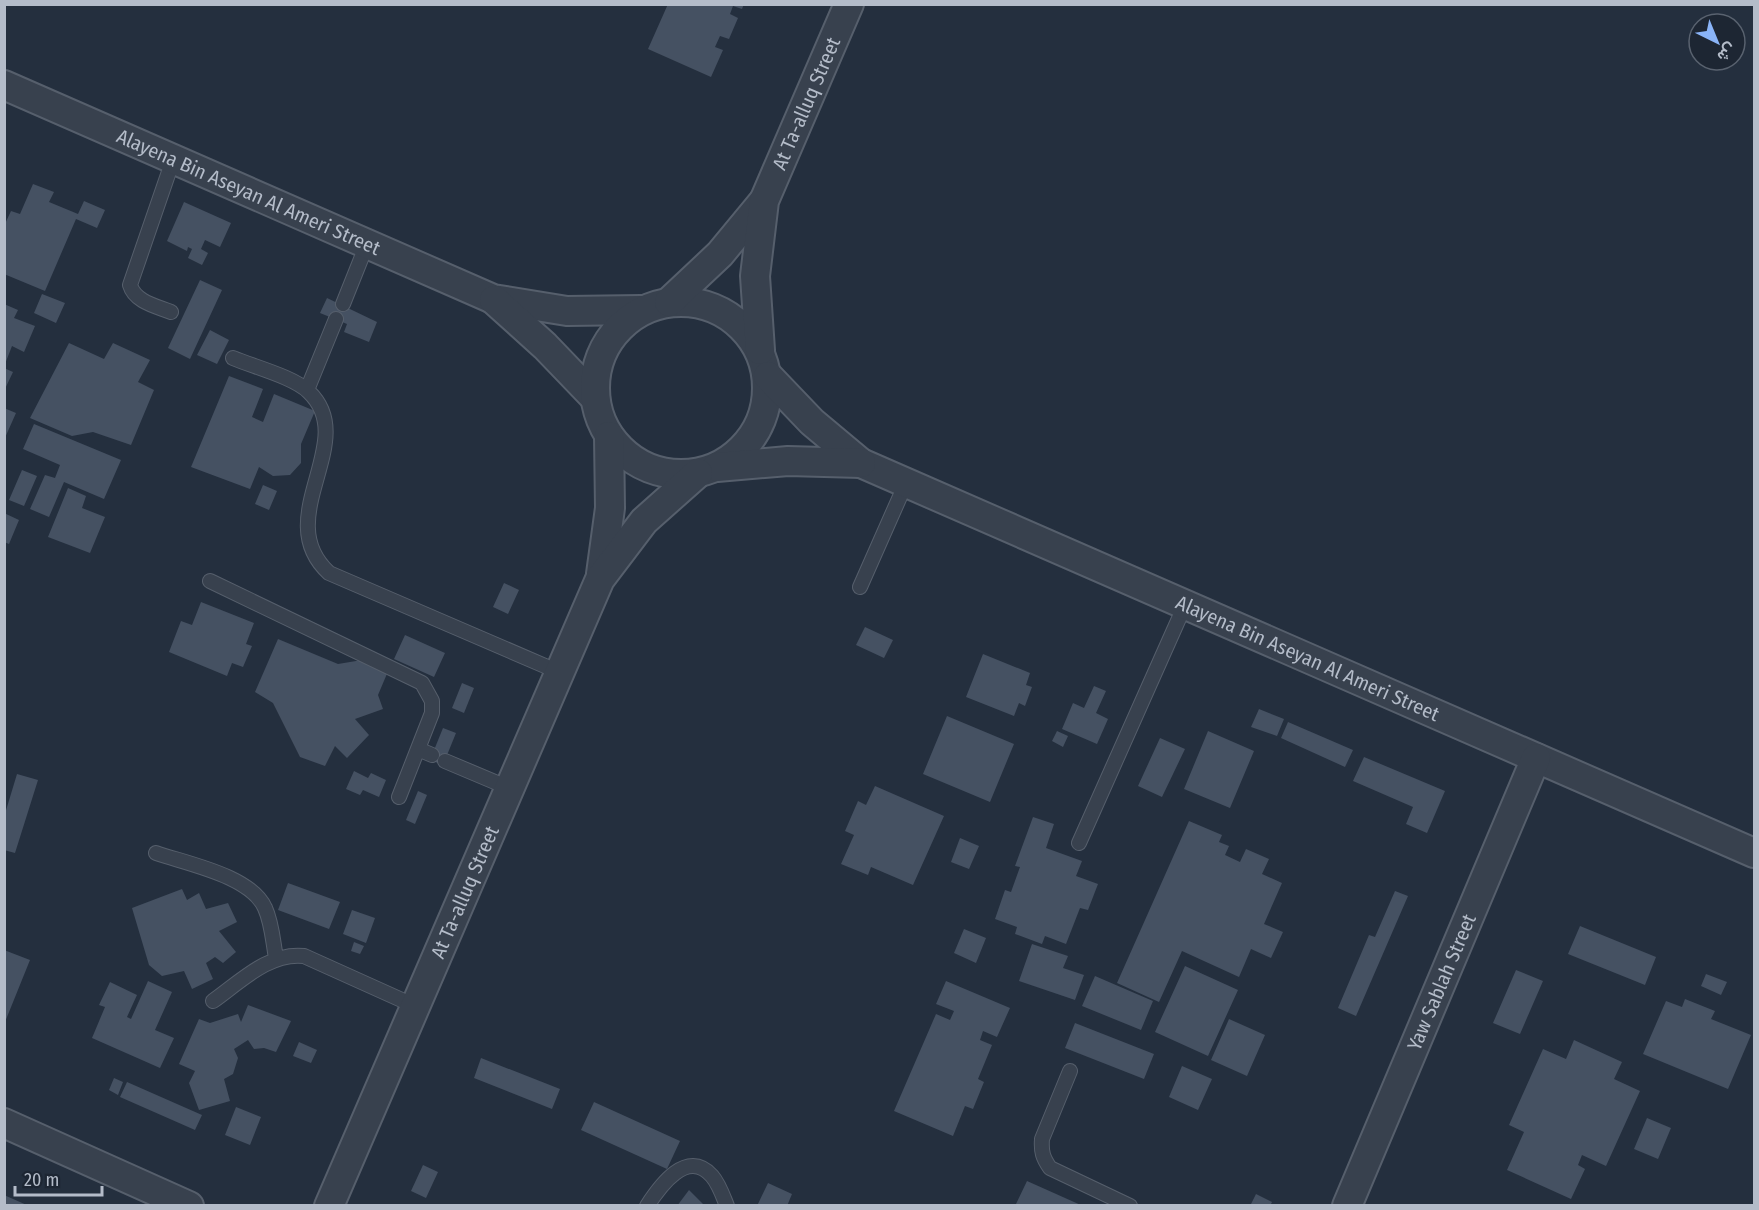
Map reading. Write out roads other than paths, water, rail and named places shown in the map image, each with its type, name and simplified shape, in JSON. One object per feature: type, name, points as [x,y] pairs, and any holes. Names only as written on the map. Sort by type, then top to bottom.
[{"type":"street","name":"At Ta-alluq Street","points":[[669,302],[720,254],[764,201],[849,4]]},
{"type":"street","name":"Alayena Bin Aseyan Al Ameri Street","points":[[4,86],[493,299],[567,311],[641,310]]},
{"type":"street","name":"At Ta-alluq Street","points":[[764,201],[755,276],[764,364]]},
{"type":"street","name":"Alayena Bin Aseyan Al Ameri Street","points":[[493,299],[545,346],[594,397]]},
{"type":"street","points":[[669,302],[692,302],[713,308],[732,318],[748,334],[764,364],[764,413],[756,431],[732,458],[707,470],[678,475],[648,468],[622,452],[609,436],[597,411],[594,397],[595,376],[601,356],[618,330],[641,310],[669,302]]},
{"type":"street","name":"Alayena Bin Aseyan Al Ameri Street","points":[[764,364],[812,422],[861,463],[1755,854]]},
{"type":"street","name":"At Ta-alluq Street","points":[[600,579],[610,508],[609,436]]},
{"type":"street","name":"Alayena Bin Aseyan Al Ameri Street","points":[[707,470],[788,461],[861,463]]},
{"type":"street","name":"At Ta-alluq Street","points":[[336,1204],[415,1006],[600,579],[644,521],[707,470]]},
{"type":"street","name":"Yaw Sablah Street","points":[[1347,1206],[1536,758]]},
{"type":"street","points":[[4,1122],[189,1206]]},
{"type":"lane","points":[[171,312],[134,295],[130,285],[173,160]]},
{"type":"lane","points":[[343,304],[367,244]]},
{"type":"lane","points":[[307,390],[336,319]]},
{"type":"lane","points":[[233,358],[307,390],[321,409],[325,443],[306,525],[309,546],[329,573],[559,672]]},
{"type":"lane","points":[[860,587],[906,483]]},
{"type":"lane","points":[[210,581],[422,683],[432,701],[432,714],[399,797]]},
{"type":"lane","points":[[1079,843],[1185,605]]},
{"type":"lane","points":[[418,749],[509,788]]},
{"type":"lane","points":[[156,853],[234,880],[258,896],[269,917],[276,958]]},
{"type":"lane","points":[[213,1001],[276,958],[304,956],[415,1006]]},
{"type":"lane","points":[[1070,1071],[1042,1139],[1041,1150],[1044,1160],[1050,1168],[1130,1206]]},
{"type":"lane","points":[[647,1206],[671,1176],[687,1167],[696,1167],[712,1177],[727,1206]]}]
